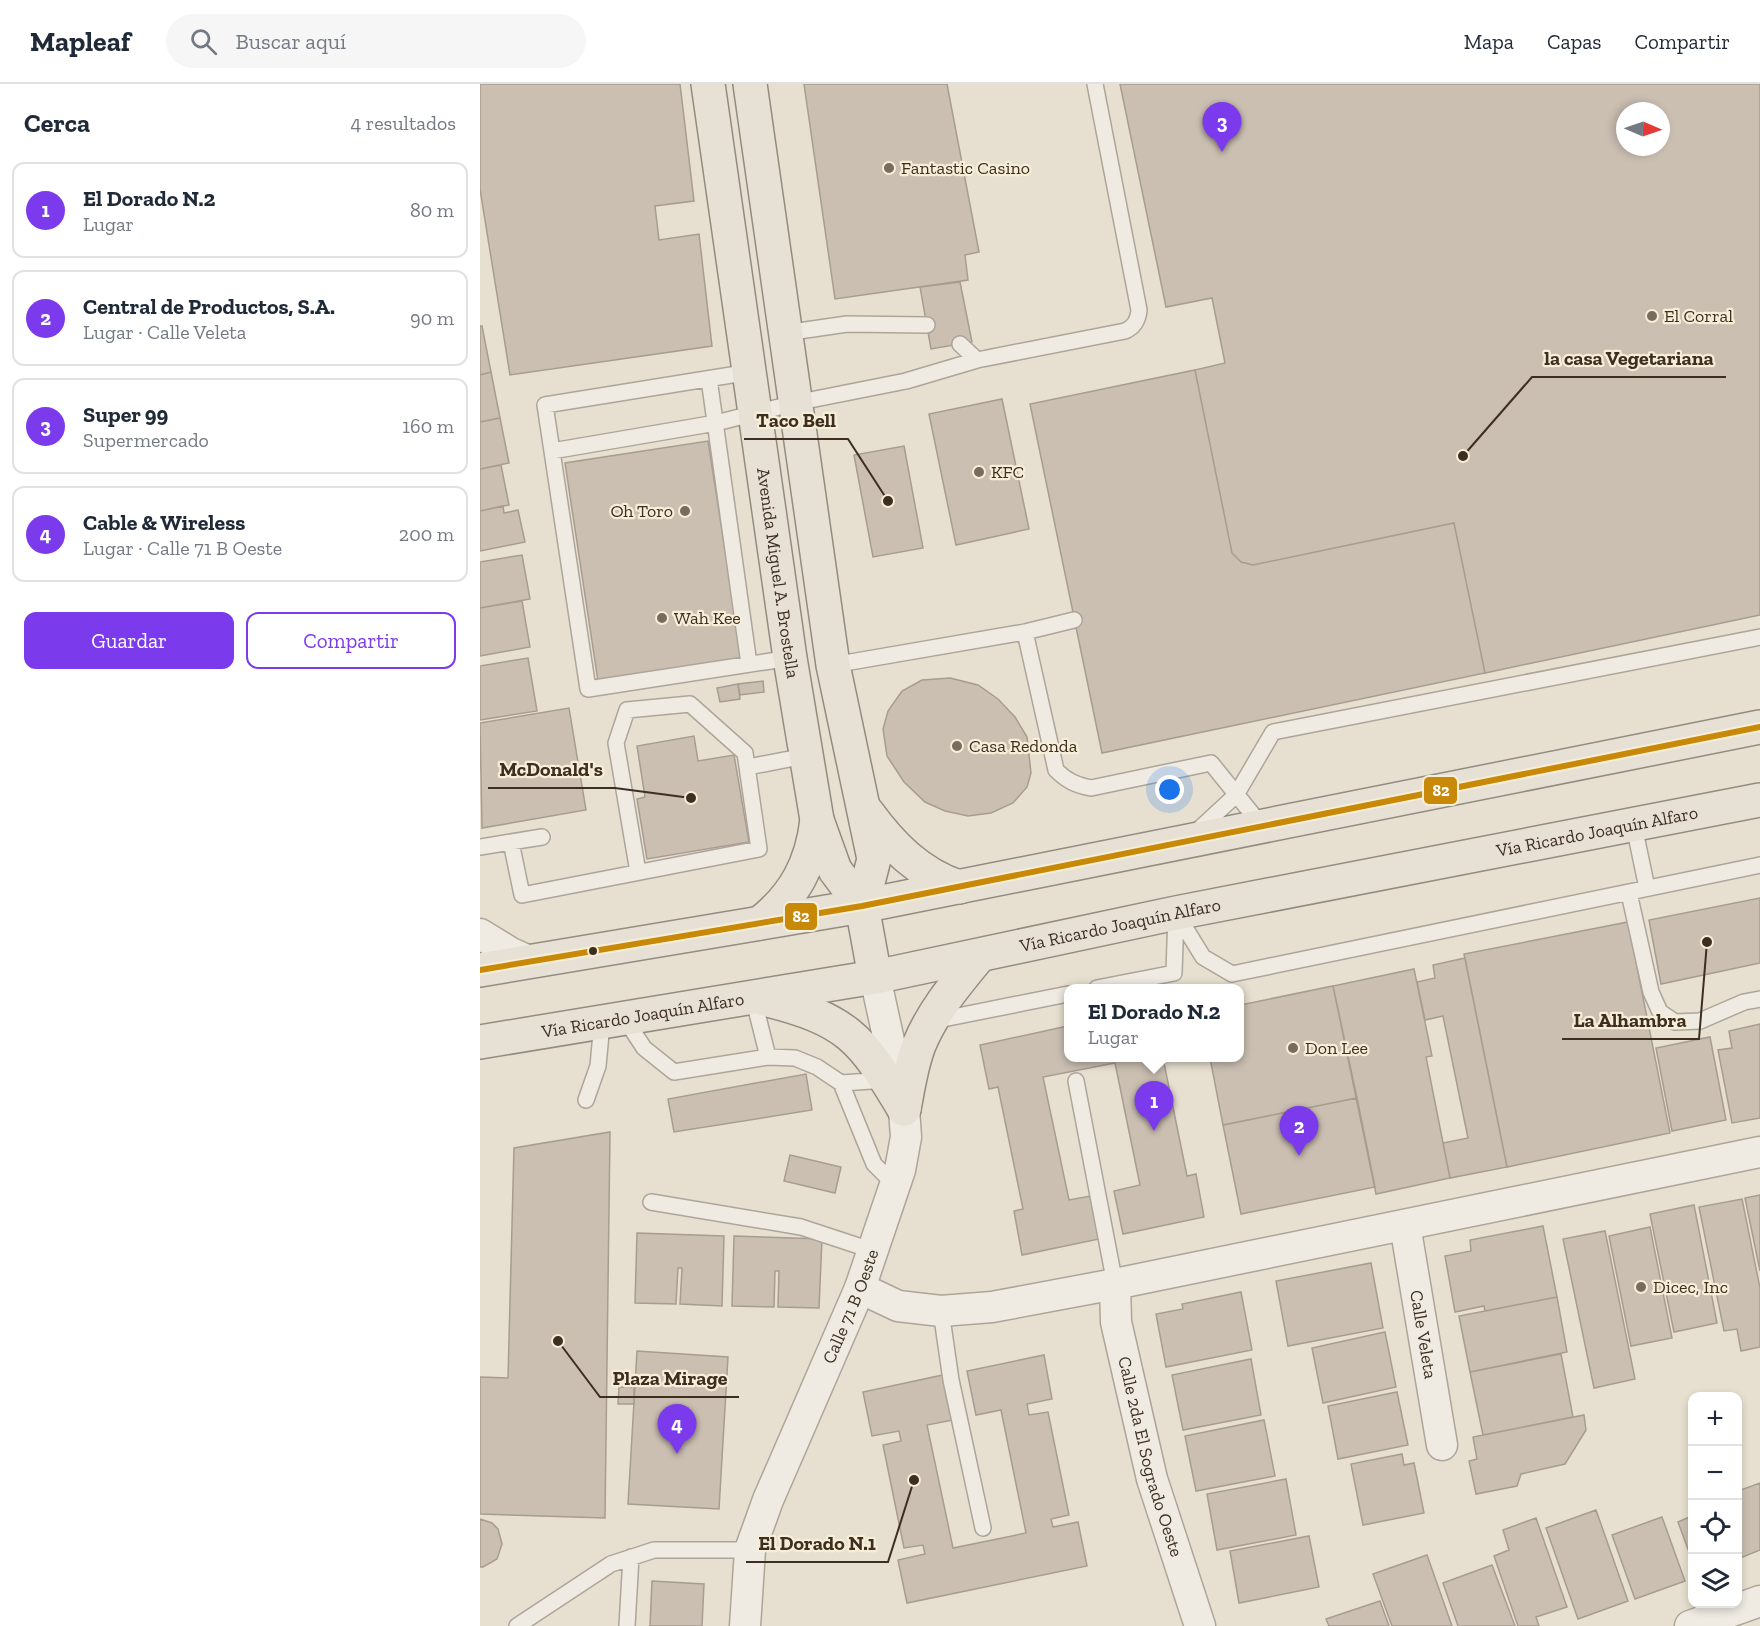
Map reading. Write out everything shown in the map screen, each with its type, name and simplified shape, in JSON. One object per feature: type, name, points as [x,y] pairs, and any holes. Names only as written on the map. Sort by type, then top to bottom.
[{"type":"main road","name":"Avenida Miguel A. Brostella","points":[[708,84],[805,756],[817,820],[836,870],[862,906]]},
{"type":"main road","name":"Avenida Miguel A. Brostella","points":[[750,84],[833,665],[874,859],[862,906],[875,977]]},
{"type":"main road","points":[[726,210],[766,202]]},
{"type":"main road","points":[[480,970],[862,906],[1760,727]]},
{"type":"main road","name":"Vía Ricardo Joaquín Alfaro","points":[[480,1042],[875,977],[1176,913],[1760,800]]},
{"type":"main road","points":[[862,805],[886,837],[906,857],[935,877],[959,887]]},
{"type":"main road","points":[[760,923],[787,898],[801,878],[811,856],[817,820]]},
{"type":"main road","points":[[904,1109],[914,1061],[930,1022],[952,988],[979,956]]},
{"type":"main road","points":[[753,997],[802,1009],[849,1033],[868,1052],[904,1109]]},
{"type":"street","points":[[480,934],[531,962]]},
{"type":"street","name":"Calle 71 B Oeste","points":[[745,1626],[750,1550],[768,1500],[874,1251],[896,1186],[906,1137],[904,1109],[875,977]]},
{"type":"street","points":[[860,1288],[898,1306],[941,1311],[992,1307],[1116,1284],[1760,1152]]},
{"type":"street","name":"Calle Veleta","points":[[1405,1225],[1442,1445]]},
{"type":"street","name":"Calle 2da El Sogrado Oeste","points":[[1116,1284],[1116,1322],[1152,1479],[1200,1626]]},
{"type":"street","points":[[1690,1626],[1760,1600]]},
{"type":"lane","points":[[552,451],[716,423],[795,403],[906,381],[977,360],[1131,328],[1139,317],[1137,299],[1095,84]]},
{"type":"lane","points":[[785,333],[847,324],[927,325]]},
{"type":"lane","points":[[960,344],[977,360]]},
{"type":"lane","points":[[750,372],[545,405],[588,689],[790,658]]},
{"type":"lane","points":[[709,379],[749,664]]},
{"type":"lane","points":[[833,665],[1025,632],[1074,620]]},
{"type":"lane","points":[[1025,632],[1056,770],[1065,779],[1078,786],[1091,788],[1210,763],[1262,826]]},
{"type":"lane","points":[[1185,842],[1236,795],[1273,732],[1760,637]]},
{"type":"lane","points":[[511,842],[522,896],[759,849],[745,753],[690,704],[627,710],[616,743],[638,872]]},
{"type":"lane","points":[[748,766],[805,756]]},
{"type":"lane","points":[[1634,826],[1647,888]]},
{"type":"lane","points":[[480,847],[542,837]]},
{"type":"lane","points":[[1176,913],[1203,957],[1232,974],[1760,865]]},
{"type":"lane","points":[[1629,893],[1651,992],[1660,1012],[1675,1022],[1700,1021],[1744,1002],[1760,999]]},
{"type":"lane","points":[[1118,984],[1174,973],[1176,913]]},
{"type":"lane","points":[[930,1022],[1064,995]]},
{"type":"lane","points":[[753,997],[768,1057]]},
{"type":"lane","points":[[586,1100],[614,1021],[674,1072],[768,1057],[795,1058],[817,1067],[841,1083],[874,1164],[896,1186]]},
{"type":"lane","points":[[841,1083],[887,1080]]},
{"type":"lane","points":[[1076,1081],[1116,1284]]},
{"type":"lane","points":[[651,1202],[801,1227],[874,1251]]},
{"type":"lane","points":[[941,1311],[951,1380],[982,1528]]},
{"type":"lane","points":[[517,1626],[611,1564],[631,1557],[654,1550],[750,1550]]},
{"type":"lane","points":[[627,1626],[631,1557]]},
{"type":"building","points":[[480,84],[680,84],[694,201],[655,206],[659,240],[699,234],[712,346],[510,375],[480,189]]},
{"type":"building","name":"Fantastic Casino","points":[[804,84],[947,84],[979,252],[965,255],[968,280],[835,299]]},
{"type":"building","points":[[1120,84],[1760,84],[1760,615],[1485,673],[1454,523],[1253,565],[1241,562],[1232,553],[1195,370],[1225,363],[1212,298],[1166,307]]},
{"type":"building","points":[[960,282],[972,342],[931,349],[920,287]]},
{"type":"building","points":[[480,326],[482,326],[491,372],[480,375]]},
{"type":"building","points":[[1195,370],[1232,553],[1241,562],[1253,565],[1454,523],[1485,673],[1102,753],[1030,404]]},
{"type":"building","points":[[491,372],[500,418],[480,422],[480,375]]},
{"type":"building","name":"KFC","points":[[1002,399],[1029,529],[956,545],[929,414]]},
{"type":"building","points":[[500,418],[509,463],[480,469],[480,422]]},
{"type":"building","points":[[708,441],[742,659],[598,681],[565,463]]},
{"type":"building","points":[[904,446],[923,548],[873,557],[854,455]]},
{"type":"building","points":[[501,465],[509,505],[480,511],[480,469]]},
{"type":"building","points":[[503,506],[504,513],[518,510],[525,542],[480,551],[480,511]]},
{"type":"building","points":[[522,555],[530,599],[480,608],[480,562]]},
{"type":"building","points":[[522,601],[530,647],[480,656],[480,608]]},
{"type":"building","points":[[528,658],[537,711],[480,720],[480,666]]},
{"type":"building","name":"Casa Redonda","points":[[950,678],[978,685],[998,699],[1015,717],[1027,737],[1031,773],[1027,787],[1013,803],[991,813],[968,816],[945,811],[925,802],[904,782],[887,756],[883,729],[888,711],[902,691],[922,680]]},
{"type":"building","points":[[763,681],[764,692],[740,695],[738,684]]},
{"type":"building","points":[[738,684],[740,699],[720,702],[717,688]]},
{"type":"building","points":[[569,708],[586,810],[482,828],[480,723]]},
{"type":"building","points":[[694,736],[698,761],[734,755],[749,842],[647,859],[637,799],[645,797],[637,746]]},
{"type":"building","points":[[1760,898],[1760,963],[1661,984],[1649,920]]},
{"type":"building","points":[[1628,922],[1670,1133],[1507,1167],[1464,954]]},
{"type":"building","points":[[1465,958],[1507,1167],[1450,1178],[1443,1143],[1468,1138],[1443,1016],[1425,1020],[1417,982],[1435,978],[1433,965]]},
{"type":"building","points":[[1414,969],[1432,1056],[1426,1057],[1450,1178],[1376,1194],[1333,986]]},
{"type":"building","name":"Don Lee","points":[[1333,986],[1357,1098],[1223,1125],[1211,1062],[1244,1062],[1244,1004]]},
{"type":"building","points":[[1760,1024],[1760,1118],[1732,1123],[1718,1050],[1732,1048],[1729,1031]]},
{"type":"building","points":[[1064,1027],[1064,1062],[1164,1062],[1187,1176],[1196,1174],[1204,1217],[1123,1234],[1114,1191],[1140,1185],[1115,1063],[1043,1077],[1069,1200],[1090,1196],[1099,1239],[1022,1255],[1014,1211],[1023,1209],[998,1087],[989,1089],[980,1045]]},
{"type":"building","points":[[1710,1037],[1726,1120],[1672,1131],[1656,1048]]},
{"type":"building","points":[[806,1074],[812,1110],[674,1132],[668,1099]]},
{"type":"building","points":[[1357,1098],[1375,1187],[1241,1214],[1223,1125]]},
{"type":"building","points":[[610,1132],[605,1518],[480,1514],[480,1377],[508,1378],[514,1148]]},
{"type":"building","points":[[790,1155],[841,1167],[835,1193],[784,1181]]},
{"type":"building","points":[[1760,1195],[1760,1271],[1745,1198]]},
{"type":"building","points":[[1742,1199],[1760,1288],[1760,1347],[1741,1351],[1737,1329],[1724,1331],[1699,1207]]},
{"type":"building","points":[[1694,1205],[1717,1323],[1674,1332],[1650,1214]]},
{"type":"building","points":[[1543,1226],[1557,1297],[1485,1311],[1484,1306],[1455,1312],[1445,1256],[1471,1251],[1470,1240]]},
{"type":"building","name":"Dicec, Inc","points":[[1650,1227],[1672,1338],[1631,1346],[1609,1236]]},
{"type":"building","points":[[1605,1231],[1635,1379],[1594,1388],[1563,1239]]},
{"type":"building","points":[[637,1233],[724,1236],[722,1306],[680,1304],[682,1268],[678,1268],[676,1304],[635,1303]]},
{"type":"building","points":[[734,1236],[822,1239],[819,1308],[778,1307],[779,1271],[775,1271],[774,1307],[732,1306]]},
{"type":"building","points":[[1371,1263],[1383,1328],[1288,1346],[1276,1281]]},
{"type":"building","points":[[1241,1292],[1252,1350],[1166,1367],[1156,1314],[1183,1309],[1182,1304]]},
{"type":"building","points":[[1557,1297],[1567,1352],[1470,1372],[1459,1316]]},
{"type":"building","points":[[1385,1332],[1396,1387],[1323,1403],[1312,1348]]},
{"type":"building","points":[[637,1351],[728,1357],[719,1509],[628,1504]]},
{"type":"building","points":[[1561,1354],[1573,1417],[1483,1435],[1470,1372]]},
{"type":"building","points":[[1044,1355],[1052,1399],[1027,1404],[1029,1415],[1048,1412],[1069,1515],[1051,1519],[1053,1527],[1078,1522],[1087,1566],[907,1603],[898,1560],[925,1554],[923,1545],[904,1548],[883,1445],[901,1441],[899,1431],[872,1436],[863,1392],[943,1375],[953,1420],[927,1425],[953,1548],[1026,1533],[1001,1410],[976,1415],[967,1371]]},
{"type":"building","points":[[1251,1359],[1261,1415],[1183,1430],[1172,1375]]},
{"type":"building","points":[[619,1387],[634,1387],[634,1404],[618,1404]]},
{"type":"building","points":[[1397,1392],[1408,1445],[1338,1459],[1328,1406]]},
{"type":"building","points":[[1584,1415],[1586,1430],[1565,1464],[1521,1474],[1517,1486],[1476,1494],[1469,1461],[1477,1459],[1473,1437]]},
{"type":"building","points":[[1264,1420],[1275,1476],[1196,1491],[1185,1436]]},
{"type":"building","points":[[1402,1454],[1404,1465],[1414,1463],[1424,1513],[1363,1525],[1351,1464]]},
{"type":"building","points":[[1286,1479],[1296,1535],[1217,1550],[1207,1494]]},
{"type":"building","points":[[1760,1483],[1760,1550],[1742,1557],[1742,1500],[1742,1490]]},
{"type":"building","points":[[1596,1510],[1628,1601],[1578,1619],[1546,1528]]},
{"type":"building","points":[[1662,1517],[1685,1581],[1635,1599],[1612,1535]]},
{"type":"building","points":[[1536,1518],[1567,1607],[1536,1617],[1539,1626],[1518,1626],[1494,1556],[1509,1550],[1503,1530]]},
{"type":"building","points":[[1688,1518],[1688,1549],[1678,1522]]},
{"type":"building","points":[[480,1519],[492,1523],[498,1529],[502,1544],[497,1559],[483,1567],[480,1567]]},
{"type":"building","points":[[1309,1536],[1319,1587],[1239,1603],[1230,1551]]},
{"type":"building","points":[[1427,1555],[1452,1626],[1392,1626],[1373,1574]]},
{"type":"building","points":[[1492,1565],[1515,1626],[1458,1626],[1443,1583]]},
{"type":"building","points":[[652,1581],[704,1584],[702,1626],[650,1626]]},
{"type":"building","points":[[1380,1601],[1389,1626],[1329,1626],[1326,1619]]},
{"type":"transit line","name":"82","points":[[480,970],[862,906],[1760,727]]},
{"type":"place","name":"Super 99","points":[[1222,152]]},
{"type":"place","name":"Fantastic Casino","points":[[889,168]]},
{"type":"place","name":"El Corral","points":[[1652,316]]},
{"type":"place","name":"la casa Vegetariana","points":[[1463,456]]},
{"type":"place","name":"KFC","points":[[979,472]]},
{"type":"place","name":"Taco Bell","points":[[888,501]]},
{"type":"place","name":"Oh Toro","points":[[685,511]]},
{"type":"place","name":"Wah Kee","points":[[662,618]]},
{"type":"place","name":"Casa Redonda","points":[[957,746]]},
{"type":"place","name":"McDonald's","points":[[691,798]]},
{"type":"place","name":"La Alhambra","points":[[1707,942]]},
{"type":"place","name":"Don Lee","points":[[1293,1048]]},
{"type":"place","name":"El Dorado N.2","points":[[1154,1131]]},
{"type":"place","name":"Central de Productos, S.A.","points":[[1299,1156]]},
{"type":"place","name":"Dicec, Inc","points":[[1641,1287]]},
{"type":"place","name":"Plaza Mirage","points":[[558,1341]]},
{"type":"place","name":"Cable & Wireless","points":[[677,1454]]},
{"type":"place","name":"El Dorado N.1","points":[[914,1480]]}]
